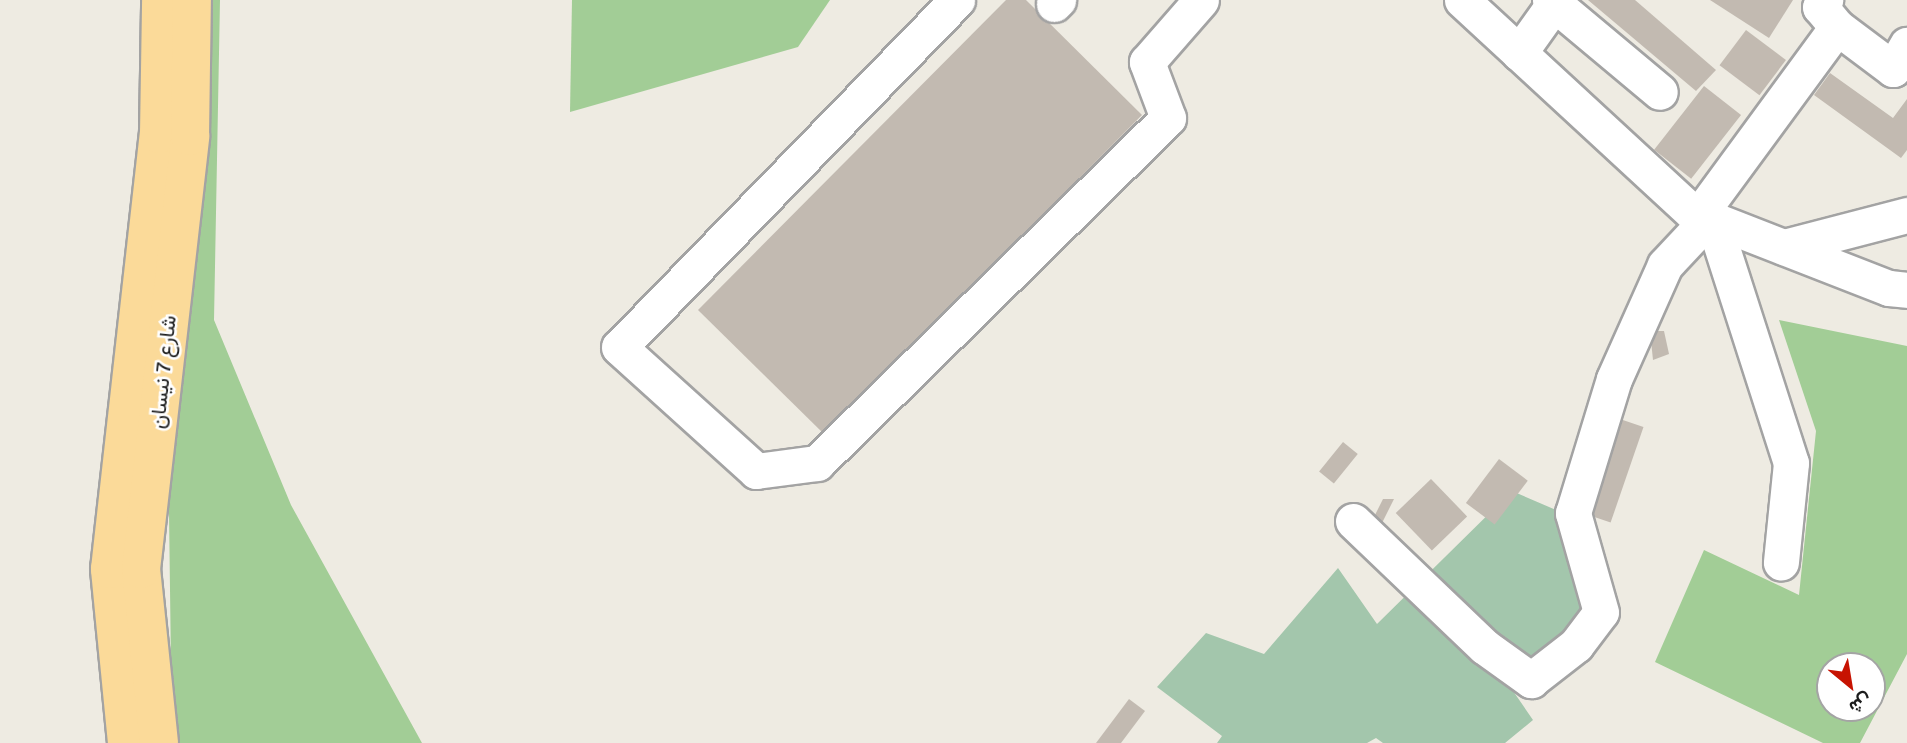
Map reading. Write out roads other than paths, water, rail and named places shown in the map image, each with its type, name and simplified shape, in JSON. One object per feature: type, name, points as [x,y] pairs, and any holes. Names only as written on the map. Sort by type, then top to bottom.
[{"type":"main road","name":"شارع 7 نيسان","points":[[127,743],[110,569],[159,134],[161,0]]},
{"type":"main road","name":"شارع 7 نيسان","points":[[159,743],[141,569],[190,136],[192,0]]},
{"type":"street","points":[[957,0],[619,347],[756,471],[817,463],[1168,118],[1147,62],[1201,0]]},
{"type":"street","points":[[1462,0],[1707,217],[1889,288],[1907,290]]},
{"type":"street","points":[[1519,53],[1552,2],[1660,92]]},
{"type":"street","points":[[1353,521],[1485,646],[1531,680],[1576,645],[1601,612],[1573,513],[1610,391],[1665,265],[1707,217],[1831,13],[1893,69],[1907,45]]},
{"type":"street","points":[[1784,247],[1907,215]]},
{"type":"street","points":[[1707,217],[1791,463],[1782,562]]}]
